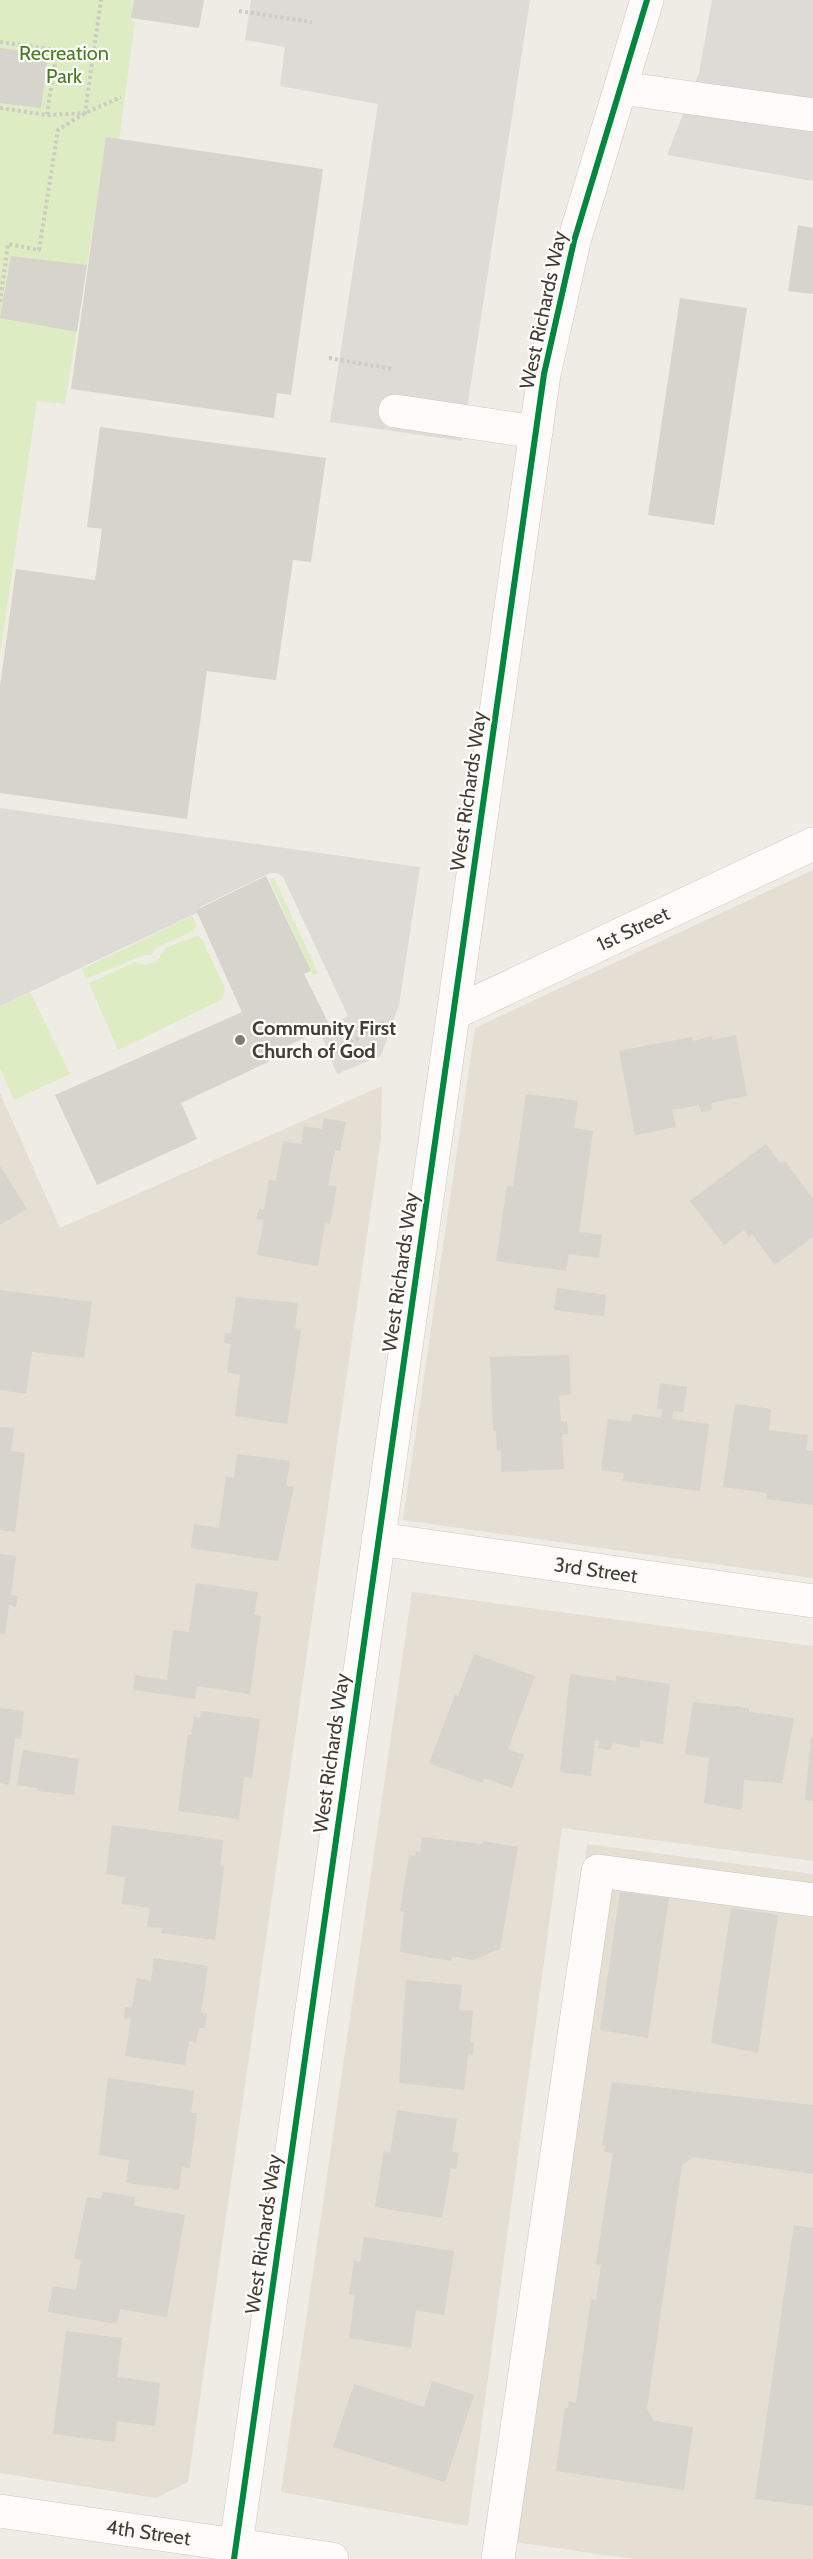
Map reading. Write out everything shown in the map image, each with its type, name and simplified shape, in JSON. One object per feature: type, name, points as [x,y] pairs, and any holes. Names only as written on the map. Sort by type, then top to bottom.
[{"type":"street","name":"West Richards Way","points":[[235,2552],[544,374],[574,241],[647,0]]},
{"type":"street","points":[[621,88],[813,115]]},
{"type":"street","points":[[395,411],[536,432]]},
{"type":"street","name":"1st Street","points":[[454,1013],[812,847]]},
{"type":"street","name":"3rd Street","points":[[378,1539],[813,1600]]},
{"type":"street","points":[[498,2559],[598,1871],[813,1900]]},
{"type":"street","name":"4th Street","points":[[0,2511],[235,2552],[332,2559]]},
{"type":"path","points":[[85,113],[101,0]]},
{"type":"path","points":[[239,11],[312,22]]},
{"type":"path","points":[[0,42],[57,50],[47,115]]},
{"type":"path","points":[[0,302],[8,244],[39,250],[58,130],[85,113],[121,97]]},
{"type":"path","points":[[0,108],[47,115],[85,113]]},
{"type":"path","points":[[329,358],[401,370]]},
{"type":"path","points":[[330,1054],[386,1021]]},
{"type":"shaded area","points":[[251,0],[530,0],[462,441],[330,422],[378,104],[280,86],[285,47],[245,40]]},
{"type":"shaded area","points":[[712,0],[813,0],[813,181],[667,155],[699,73]]},
{"type":"shaded area","points":[[0,808],[420,867],[399,1005],[381,1056],[337,1074],[321,1033],[329,1029],[327,1026],[348,1016],[283,877],[277,873],[270,873],[200,907],[201,911],[0,1006]]},
{"type":"shaded area","points":[[813,870],[813,1578],[403,1520],[475,1028]]},
{"type":"shaded area","points":[[382,1086],[381,1138],[188,2482],[156,2498],[0,2473],[0,1093],[60,1228]]},
{"type":"shaded area","points":[[412,1592],[813,1646],[813,1861],[562,1828],[468,2526],[281,2492]]},
{"type":"shaded area","points":[[587,1844],[813,1874],[813,2559],[633,2559],[494,2539]]},
{"type":"green space","name":"Recreation Park","points":[[0,0],[134,0],[131,21],[135,22],[119,141],[107,140],[65,404],[37,401],[0,655]]},
{"type":"green space","points":[[274,878],[318,973],[313,975],[269,879]]},
{"type":"green space","points":[[192,916],[197,925],[193,931],[156,948],[151,955],[144,955],[86,979],[82,969]]},
{"type":"green space","points":[[198,935],[224,986],[225,992],[221,1000],[118,1050],[89,983],[135,962],[145,965],[157,961],[166,948]]},
{"type":"green space","points":[[30,992],[70,1074],[14,1100],[0,1068],[0,1006]]},
{"type":"building","points":[[134,0],[204,0],[199,28],[131,18]]},
{"type":"building","points":[[0,48],[48,55],[41,108],[0,103]]},
{"type":"building","points":[[106,137],[323,169],[291,395],[277,393],[274,418],[71,389]]},
{"type":"building","points":[[798,225],[813,228],[813,294],[788,291]]},
{"type":"building","points":[[11,256],[87,265],[77,332],[0,318]]},
{"type":"building","points":[[680,298],[747,308],[714,525],[648,515]]},
{"type":"building","points":[[100,427],[326,458],[311,562],[293,560],[276,680],[207,671],[187,819],[0,793],[0,686],[16,569],[95,580],[102,529],[87,527]]},
{"type":"building","name":"Community First Church of God","points":[[266,876],[311,971],[304,974],[330,1026],[270,1054],[268,1062],[181,1103],[197,1139],[97,1185],[55,1095],[242,1012],[196,910]]},
{"type":"building","points":[[736,1035],[747,1096],[711,1103],[712,1110],[701,1112],[699,1105],[672,1110],[676,1127],[635,1135],[619,1051],[692,1037],[693,1041],[712,1036],[712,1040]]},
{"type":"building","points":[[526,1094],[578,1101],[574,1128],[593,1131],[579,1232],[602,1235],[599,1258],[569,1254],[566,1271],[496,1261],[507,1186],[513,1187]]},
{"type":"building","points":[[324,1118],[346,1122],[340,1151],[335,1150],[328,1185],[337,1186],[330,1224],[325,1223],[318,1266],[257,1255],[264,1220],[256,1219],[259,1209],[264,1210],[269,1180],[276,1181],[283,1141],[301,1144],[304,1126],[322,1129]]},
{"type":"building","points":[[766,1144],[780,1163],[785,1161],[813,1199],[813,1237],[775,1265],[752,1234],[749,1237],[744,1230],[724,1245],[690,1201]]},
{"type":"building","points":[[0,1166],[27,1209],[0,1225]]},
{"type":"building","points":[[557,1288],[606,1295],[604,1316],[554,1310]]},
{"type":"building","points":[[0,1290],[92,1302],[84,1358],[32,1352],[26,1394],[0,1390]]},
{"type":"building","points":[[236,1297],[298,1303],[295,1329],[301,1330],[287,1424],[235,1416],[240,1375],[227,1372],[231,1344],[224,1343],[225,1333],[231,1334]]},
{"type":"building","points":[[569,1355],[571,1394],[559,1396],[561,1422],[567,1421],[568,1434],[562,1434],[564,1469],[501,1472],[501,1450],[497,1451],[496,1431],[493,1431],[490,1357]]},
{"type":"building","points":[[660,1383],[687,1387],[683,1412],[673,1411],[672,1419],[709,1424],[700,1491],[623,1481],[624,1473],[601,1470],[608,1419],[631,1422],[633,1414],[661,1418],[663,1410],[657,1409]]},
{"type":"building","points":[[735,1404],[771,1409],[769,1430],[808,1435],[806,1450],[813,1451],[813,1505],[766,1499],[767,1493],[723,1487]]},
{"type":"building","points":[[0,1427],[14,1428],[11,1451],[25,1453],[15,1532],[0,1530]]},
{"type":"building","points":[[237,1454],[290,1461],[286,1486],[294,1487],[278,1561],[191,1548],[194,1524],[219,1528],[226,1477],[234,1477]]},
{"type":"building","points":[[0,1554],[16,1556],[11,1595],[18,1596],[16,1607],[9,1605],[5,1634],[0,1633]]},
{"type":"building","points":[[196,1583],[258,1592],[254,1615],[261,1616],[250,1694],[197,1686],[195,1699],[133,1690],[135,1675],[167,1680],[173,1630],[189,1632]]},
{"type":"building","points":[[474,1654],[535,1676],[508,1749],[524,1755],[512,1788],[484,1778],[482,1783],[429,1763],[455,1695],[458,1696]]},
{"type":"building","points":[[570,1674],[616,1681],[616,1676],[670,1684],[663,1744],[640,1740],[640,1748],[612,1743],[611,1750],[598,1748],[600,1741],[595,1740],[591,1776],[560,1772]]},
{"type":"building","points":[[693,1702],[749,1708],[749,1712],[794,1718],[782,1783],[744,1780],[742,1810],[704,1803],[709,1758],[685,1754]]},
{"type":"building","points":[[0,1708],[24,1711],[21,1739],[15,1738],[9,1785],[0,1783]]},
{"type":"building","points":[[201,1711],[260,1719],[252,1778],[244,1777],[239,1819],[178,1811],[188,1735],[191,1735],[194,1717],[200,1718]]},
{"type":"building","points":[[811,1738],[813,1738],[813,1801],[805,1800]]},
{"type":"building","points":[[23,1750],[79,1759],[74,1795],[37,1791],[37,1788],[17,1785]]},
{"type":"building","points":[[112,1825],[223,1840],[220,1866],[224,1866],[215,1940],[161,1933],[163,1928],[147,1927],[150,1908],[122,1904],[125,1877],[106,1874]]},
{"type":"building","points":[[422,1837],[483,1844],[483,1841],[518,1847],[500,1949],[473,1960],[452,1956],[451,1961],[400,1952],[404,1912],[400,1911],[409,1855],[415,1856],[416,1851],[420,1852]]},
{"type":"building","points":[[620,1892],[669,1898],[648,2038],[600,2030]]},
{"type":"building","points":[[731,1908],[778,1915],[758,2053],[711,2043]]},
{"type":"building","points":[[154,1958],[208,1966],[201,2013],[207,2014],[205,2028],[199,2028],[196,2042],[189,2041],[185,2065],[125,2056],[131,2019],[124,2018],[125,2007],[132,2008],[137,1978],[151,1981]]},
{"type":"building","points":[[406,1980],[462,1985],[459,2010],[473,2011],[470,2042],[474,2043],[473,2055],[468,2054],[464,2090],[399,2083]]},
{"type":"building","points":[[108,2078],[194,2091],[191,2113],[197,2113],[190,2168],[182,2167],[179,2190],[126,2183],[129,2160],[99,2155]]},
{"type":"building","points":[[612,2082],[813,2105],[813,2174],[693,2157],[682,2165],[647,2409],[654,2421],[693,2427],[684,2490],[556,2471],[565,2408],[568,2408],[569,2401],[576,2403],[591,2299],[596,2300],[601,2265],[596,2264],[613,2153],[604,2152],[606,2146],[602,2145]]},
{"type":"building","points":[[397,2110],[457,2119],[452,2152],[459,2153],[456,2169],[451,2168],[442,2218],[375,2207],[384,2151],[390,2153]]},
{"type":"building","points":[[103,2192],[135,2197],[134,2206],[185,2215],[167,2317],[120,2309],[117,2324],[48,2312],[53,2286],[76,2290],[81,2260],[74,2259],[87,2197],[101,2199]]},
{"type":"building","points":[[794,2225],[813,2228],[813,2506],[755,2499]]},
{"type":"building","points":[[364,2237],[454,2251],[444,2315],[416,2310],[411,2348],[349,2338],[355,2295],[349,2294],[354,2261],[360,2262]]},
{"type":"building","points":[[66,2331],[122,2338],[117,2377],[160,2383],[155,2426],[117,2421],[115,2442],[53,2434]]},
{"type":"building","points":[[432,2381],[474,2395],[445,2482],[333,2447],[354,2384],[424,2407]]},
{"type":"cycle path","points":[[234,2559],[544,374],[574,241],[647,0]]},
{"type":"place","name":"Community First Church of God","points":[[240,1040]]}]
